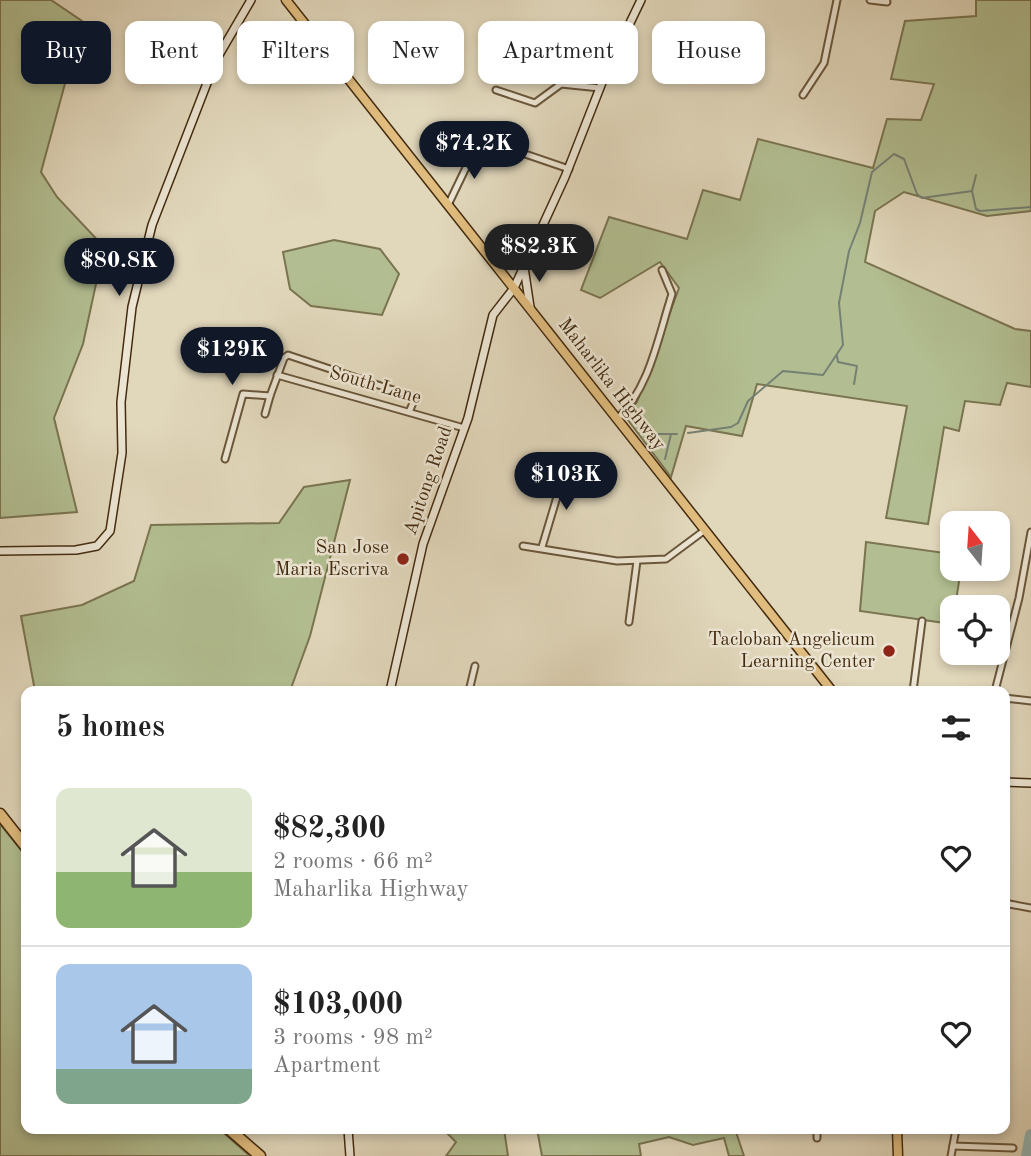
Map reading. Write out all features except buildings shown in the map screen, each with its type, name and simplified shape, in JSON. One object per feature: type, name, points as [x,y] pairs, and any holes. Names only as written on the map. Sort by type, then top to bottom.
[{"type":"highway","points":[[0,814],[21,841]]},
{"type":"highway","points":[[235,1134],[260,1156]]},
{"type":"main road","name":"Maharlika Highway","points":[[286,0],[830,686]]},
{"type":"main road","points":[[897,1134],[898,1156]]},
{"type":"street","points":[[0,551],[76,550],[97,546],[110,531],[122,453],[121,402],[132,307],[152,225],[216,60],[251,0]]},
{"type":"street","name":"Apitong Road","points":[[391,686],[423,544],[481,375],[493,315],[514,288],[569,169],[600,88],[641,0]]},
{"type":"street","points":[[803,95],[824,63],[837,0]]},
{"type":"street","points":[[870,0],[887,2]]},
{"type":"street","points":[[496,90],[535,103],[561,84],[600,88]]},
{"type":"street","points":[[448,205],[474,150],[484,140],[569,169]]},
{"type":"street","points":[[524,263],[526,291],[531,309]]},
{"type":"street","points":[[617,419],[634,403],[642,385],[671,294],[662,270]]},
{"type":"street","points":[[265,414],[286,355],[411,396],[413,403],[409,412]]},
{"type":"street","name":"South Lane","points":[[277,375],[464,428]]},
{"type":"street","points":[[225,459],[243,394],[270,396]]},
{"type":"street","points":[[542,547],[565,470]]},
{"type":"street","points":[[523,545],[617,561],[666,559],[705,530]]},
{"type":"street","points":[[997,686],[1004,665],[1031,532]]},
{"type":"street","points":[[629,622],[637,561]]},
{"type":"street","points":[[914,686],[922,621]]},
{"type":"street","points":[[471,686],[475,666]]},
{"type":"street","points":[[1010,699],[1031,701]]},
{"type":"street","points":[[1010,782],[1031,783]]},
{"type":"street","points":[[1010,904],[1031,908]]},
{"type":"street","points":[[348,1134],[350,1156]]},
{"type":"street","points":[[951,1156],[955,1134]]},
{"type":"street","points":[[953,1146],[1013,1148]]},
{"type":"green space","points":[[0,0],[51,0],[82,21],[21,21],[21,84],[65,84],[41,172],[57,197],[104,247],[83,344],[54,418],[77,512],[0,518]]},
{"type":"green space","points":[[976,0],[1031,0],[1031,211],[987,216],[904,192],[875,211],[865,262],[1015,329],[1031,331],[1031,387],[1007,383],[1000,405],[965,401],[959,431],[944,427],[928,524],[886,518],[907,406],[757,384],[742,436],[686,426],[671,477],[625,416],[637,402],[679,288],[660,262],[600,298],[581,290],[609,217],[687,239],[703,190],[740,200],[758,139],[873,168],[887,119],[921,120],[934,84],[891,79],[905,21],[976,16]]},
{"type":"green space","points":[[334,240],[380,249],[399,274],[382,315],[311,306],[290,289],[283,252]]},
{"type":"green space","points":[[350,480],[310,636],[292,686],[34,686],[21,616],[82,605],[134,581],[151,525],[279,523],[304,487]]},
{"type":"green space","points":[[866,542],[940,552],[940,581],[959,581],[957,595],[940,595],[940,622],[860,611]]},
{"type":"green space","points":[[0,824],[21,850],[21,1134],[225,1134],[250,1156],[0,1156]]},
{"type":"green space","points":[[448,1134],[505,1134],[508,1156],[446,1156],[456,1142]]},
{"type":"green space","points":[[538,1134],[737,1134],[744,1156],[729,1156],[724,1138],[693,1145],[669,1137],[639,1144],[641,1156],[542,1156]]},
{"type":"waterway","points":[[688,433],[731,427],[738,423],[748,401],[783,371],[823,375],[843,345],[839,303],[849,251],[860,223],[872,172],[894,154],[904,159],[917,194],[922,198],[972,191],[976,209],[980,211],[1031,207]]},
{"type":"waterway","points":[[972,191],[976,175]]},
{"type":"waterway","points":[[837,356],[838,362],[857,366],[854,384]]},
{"type":"waterway","points":[[646,434],[677,434]]},
{"type":"waterway","points":[[665,459],[671,434]]},
{"type":"waterway","points":[[1027,1156],[1031,1135]]},
{"type":"place","name":"San Jose Maria Escriva","points":[[403,559]]},
{"type":"place","name":"Tacloban Angelicum Learning Center","points":[[889,651]]}]
